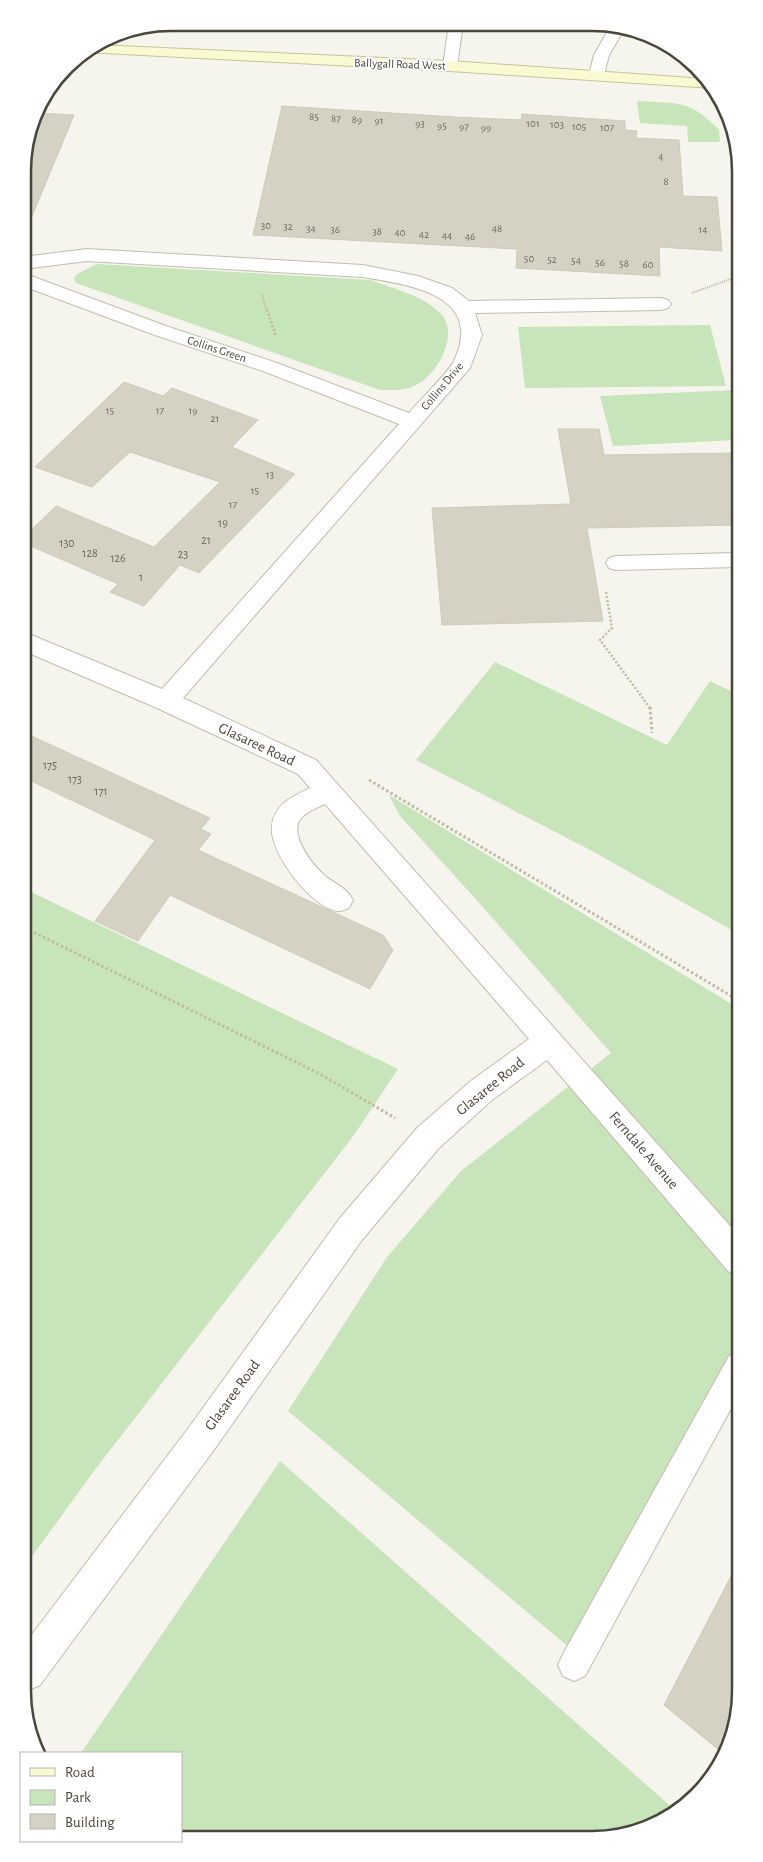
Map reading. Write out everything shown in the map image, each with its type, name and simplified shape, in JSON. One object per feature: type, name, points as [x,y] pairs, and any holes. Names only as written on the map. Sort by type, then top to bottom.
[{"type":"main road","name":"Ballygall Road West","points":[[102,50],[450,66],[701,83]]},
{"type":"street","points":[[597,75],[598,60],[605,44],[613,33]]},
{"type":"street","points":[[32,262],[87,255],[363,271],[411,280],[444,292],[464,307],[661,304]]},
{"type":"street","name":"Collins Green","points":[[32,282],[159,330],[270,367],[411,421]]},
{"type":"street","name":"Collins Drive","points":[[166,701],[411,421],[438,394],[462,364],[472,335],[464,307]]},
{"type":"street","name":"Glasaree Road","points":[[31,1667],[198,1442],[351,1229],[428,1138],[482,1090],[549,1040],[306,767],[166,701],[32,644]]},
{"type":"street","points":[[328,791],[294,808],[286,819],[284,836],[296,861],[314,882],[339,900]]},
{"type":"street","name":"Ferndale Avenue","points":[[549,1040],[731,1251]]},
{"type":"lane","points":[[450,66],[455,31]]},
{"type":"lane","points":[[616,563],[732,560]]},
{"type":"lane","points":[[574,1665],[731,1380]]},
{"type":"path","points":[[261,265],[259,281],[273,330],[280,345],[279,353],[270,367]]},
{"type":"path","points":[[661,304],[732,278]]},
{"type":"path","points":[[616,563],[601,564],[612,628],[600,640],[650,707],[652,732]]},
{"type":"path","points":[[328,791],[360,775],[731,996]]},
{"type":"path","points":[[31,931],[320,1074],[428,1138]]},
{"type":"green space","points":[[637,101],[673,103],[691,108],[709,120],[719,130],[720,142],[688,142],[687,126],[640,123]]},
{"type":"green space","points":[[97,264],[371,280],[407,293],[433,307],[446,322],[448,332],[447,343],[444,354],[438,364],[423,381],[406,389],[380,390],[76,283],[74,278],[77,274]]},
{"type":"green space","points":[[710,325],[726,386],[525,388],[518,327]]},
{"type":"green space","points":[[732,390],[732,440],[613,446],[600,396]]},
{"type":"green space","points":[[495,662],[667,745],[710,681],[732,691],[732,930],[594,852],[416,760]]},
{"type":"green space","points":[[389,795],[731,1004],[731,1362],[577,1654],[288,1411],[387,1257],[461,1171],[611,1053],[400,816]]},
{"type":"green space","points":[[32,892],[398,1069],[354,1135],[97,1467],[31,1557]]},
{"type":"green space","points":[[280,1461],[670,1806],[662,1812],[628,1826],[592,1831],[182,1831],[182,1752],[82,1752]]},
{"type":"building","points":[[282,106],[521,120],[522,114],[625,121],[625,130],[637,131],[636,138],[679,140],[683,196],[717,197],[722,251],[659,247],[660,276],[516,268],[517,249],[253,235]]},
{"type":"building","points":[[44,113],[74,115],[32,216],[32,153]]},
{"type":"building","points":[[124,382],[163,396],[172,388],[258,420],[232,447],[295,474],[199,573],[180,565],[144,606],[110,592],[118,584],[32,546],[32,529],[56,506],[154,547],[220,482],[130,452],[92,487],[35,467]]},
{"type":"building","points":[[558,429],[599,429],[604,455],[732,453],[732,525],[587,528],[603,621],[442,625],[432,508],[571,504]]},
{"type":"building","points":[[32,736],[210,818],[201,829],[211,834],[198,850],[383,935],[393,950],[370,989],[170,895],[138,941],[95,921],[155,840],[32,781]]},
{"type":"building","points":[[731,1576],[731,1700],[729,1718],[718,1750],[664,1705]]}]
